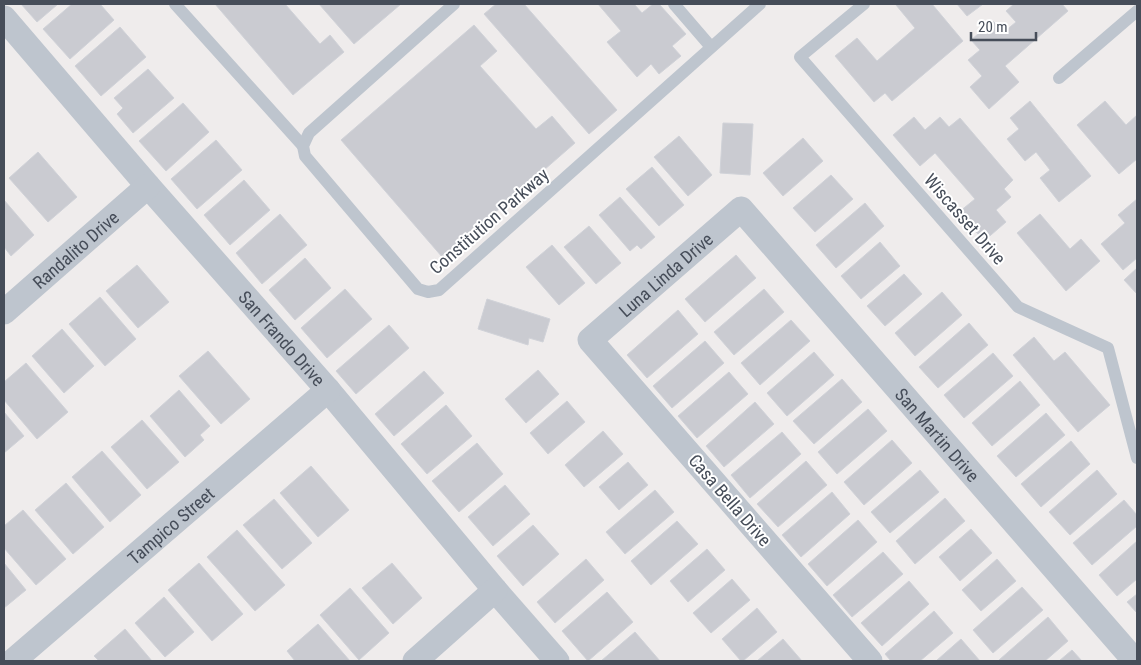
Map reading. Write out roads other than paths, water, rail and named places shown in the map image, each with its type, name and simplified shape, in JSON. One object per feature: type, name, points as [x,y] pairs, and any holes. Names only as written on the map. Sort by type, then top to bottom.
[{"type":"street","name":"San Frando Drive","points":[[4,18],[148,186],[328,390],[495,590],[557,661]]},
{"type":"street","name":"Randalito Drive","points":[[4,312],[148,186]]},
{"type":"street","name":"Luna Linda Drive","points":[[590,340],[741,209]]},
{"type":"street","name":"San Martin Drive","points":[[741,209],[1135,661]]},
{"type":"street","name":"Casa Bella Drive","points":[[590,340],[870,661]]},
{"type":"street","name":"Tampico Street","points":[[13,661],[328,390]]},
{"type":"street","points":[[415,661],[495,590]]},
{"type":"lane","name":"Constitution Parkway","points":[[175,4],[303,146],[306,156],[418,289],[428,292],[439,290],[760,4]]},
{"type":"lane","points":[[303,146],[309,133],[454,4]]},
{"type":"lane","points":[[674,4],[711,47]]},
{"type":"lane","name":"Wiscasset Drive","points":[[864,4],[800,57],[1018,307],[1108,348],[1137,458]]},
{"type":"lane","points":[[1059,78],[1137,11]]}]
